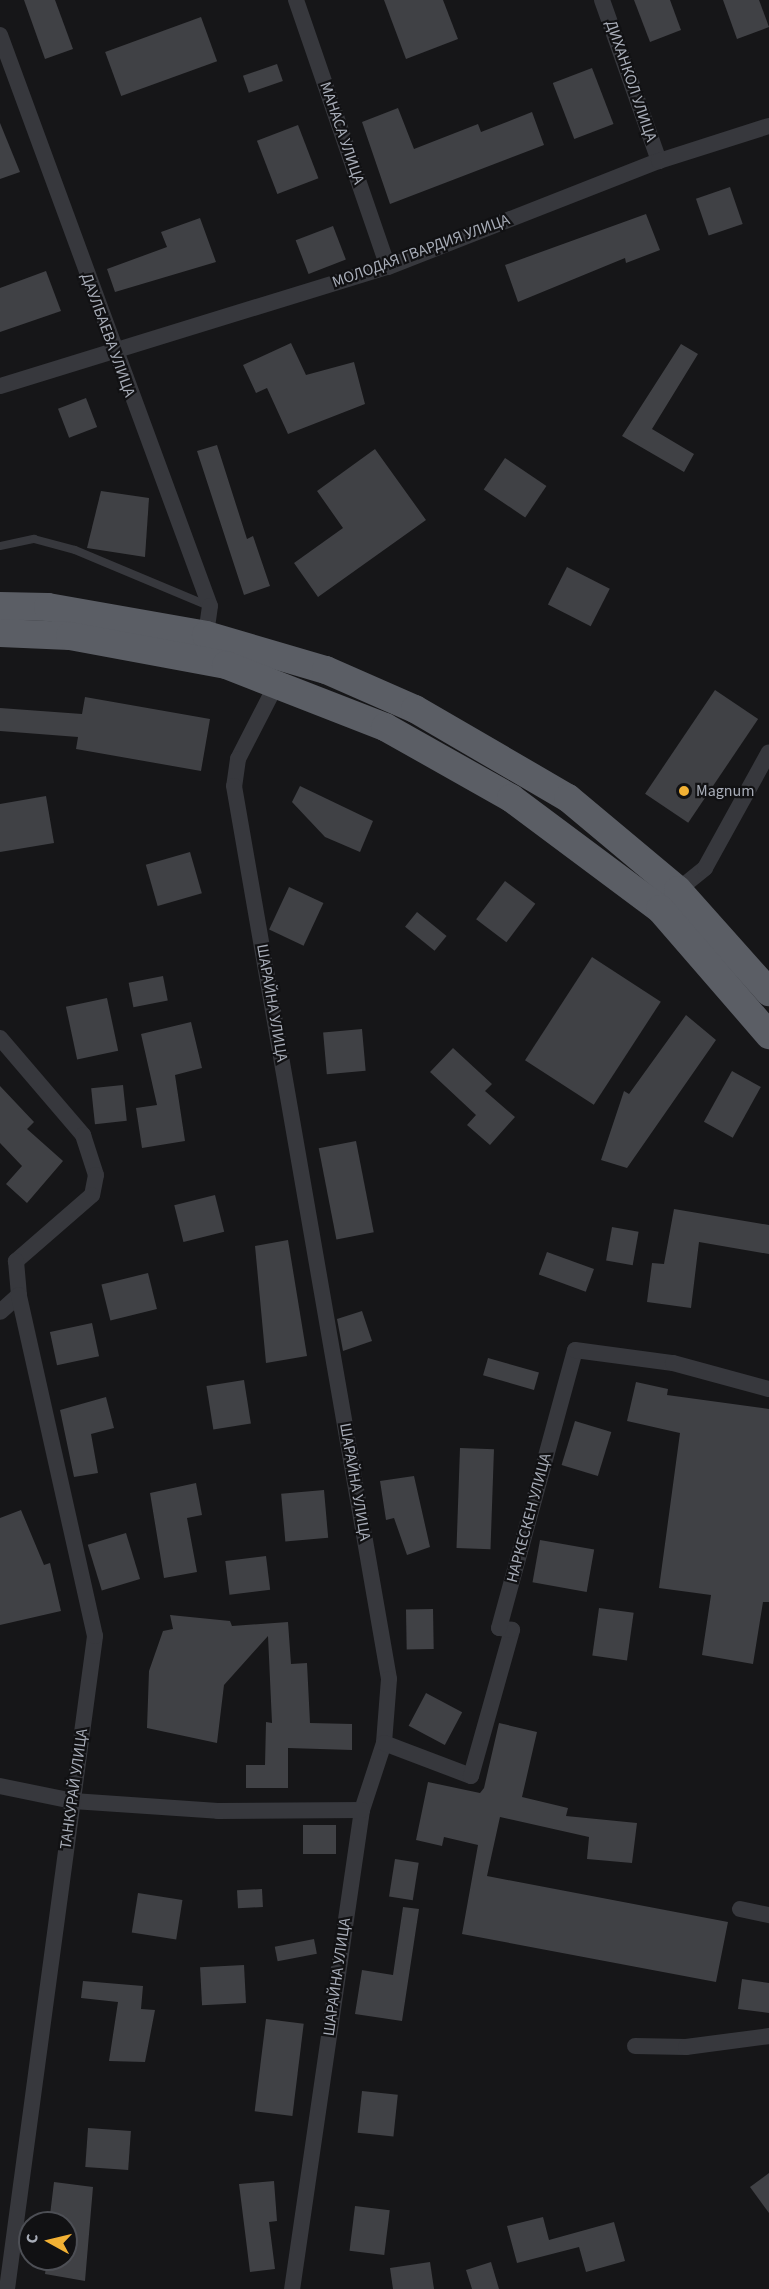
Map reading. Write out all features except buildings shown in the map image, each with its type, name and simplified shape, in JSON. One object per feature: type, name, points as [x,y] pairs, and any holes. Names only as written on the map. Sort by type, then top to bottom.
[{"type":"highway","points":[[0,606],[48,607],[206,635],[326,670],[415,709],[568,798],[678,890],[769,992]]},
{"type":"highway","points":[[0,633],[70,636],[226,665],[385,727],[511,798],[660,909],[769,1035]]},
{"type":"street","name":"МАНАСА УЛИЦА","points":[[296,0],[388,267]]},
{"type":"street","name":"ДИХАНКОЛ УЛИЦА","points":[[602,0],[659,162]]},
{"type":"street","name":"ДАУЛБАЕВА УЛИЦА","points":[[0,35],[114,351],[210,606],[206,635]]},
{"type":"street","name":"МОЛОДАЯ ГВАРДИЯ УЛИЦА","points":[[0,386],[388,267],[659,162],[769,126]]},
{"type":"street","name":"ШАРАЙНА УЛИЦА","points":[[277,683],[238,759],[234,786],[389,1679],[384,1743],[362,1810],[292,2289]]},
{"type":"street","points":[[678,890],[705,868],[769,752]]},
{"type":"street","name":"ТАНКУРАЙ УЛИЦА","points":[[0,1038],[83,1135],[96,1175],[92,1195],[16,1261],[19,1295],[95,1636],[8,2289]]},
{"type":"street","points":[[0,1312],[19,1295]]},
{"type":"street","name":"НАРКЕСКЕН УЛИЦА","points":[[384,1743],[471,1776],[513,1630],[499,1628],[575,1350],[673,1364],[769,1389]]},
{"type":"street","points":[[0,1786],[73,1800],[218,1811],[362,1810]]},
{"type":"street","points":[[740,1909],[769,1915]]},
{"type":"street","points":[[635,2046],[697,2046],[769,2036]]},
{"type":"lane","points":[[0,546],[34,539],[75,550],[210,606]]},
{"type":"place","name":"Magnum","points":[[684,791]]}]
